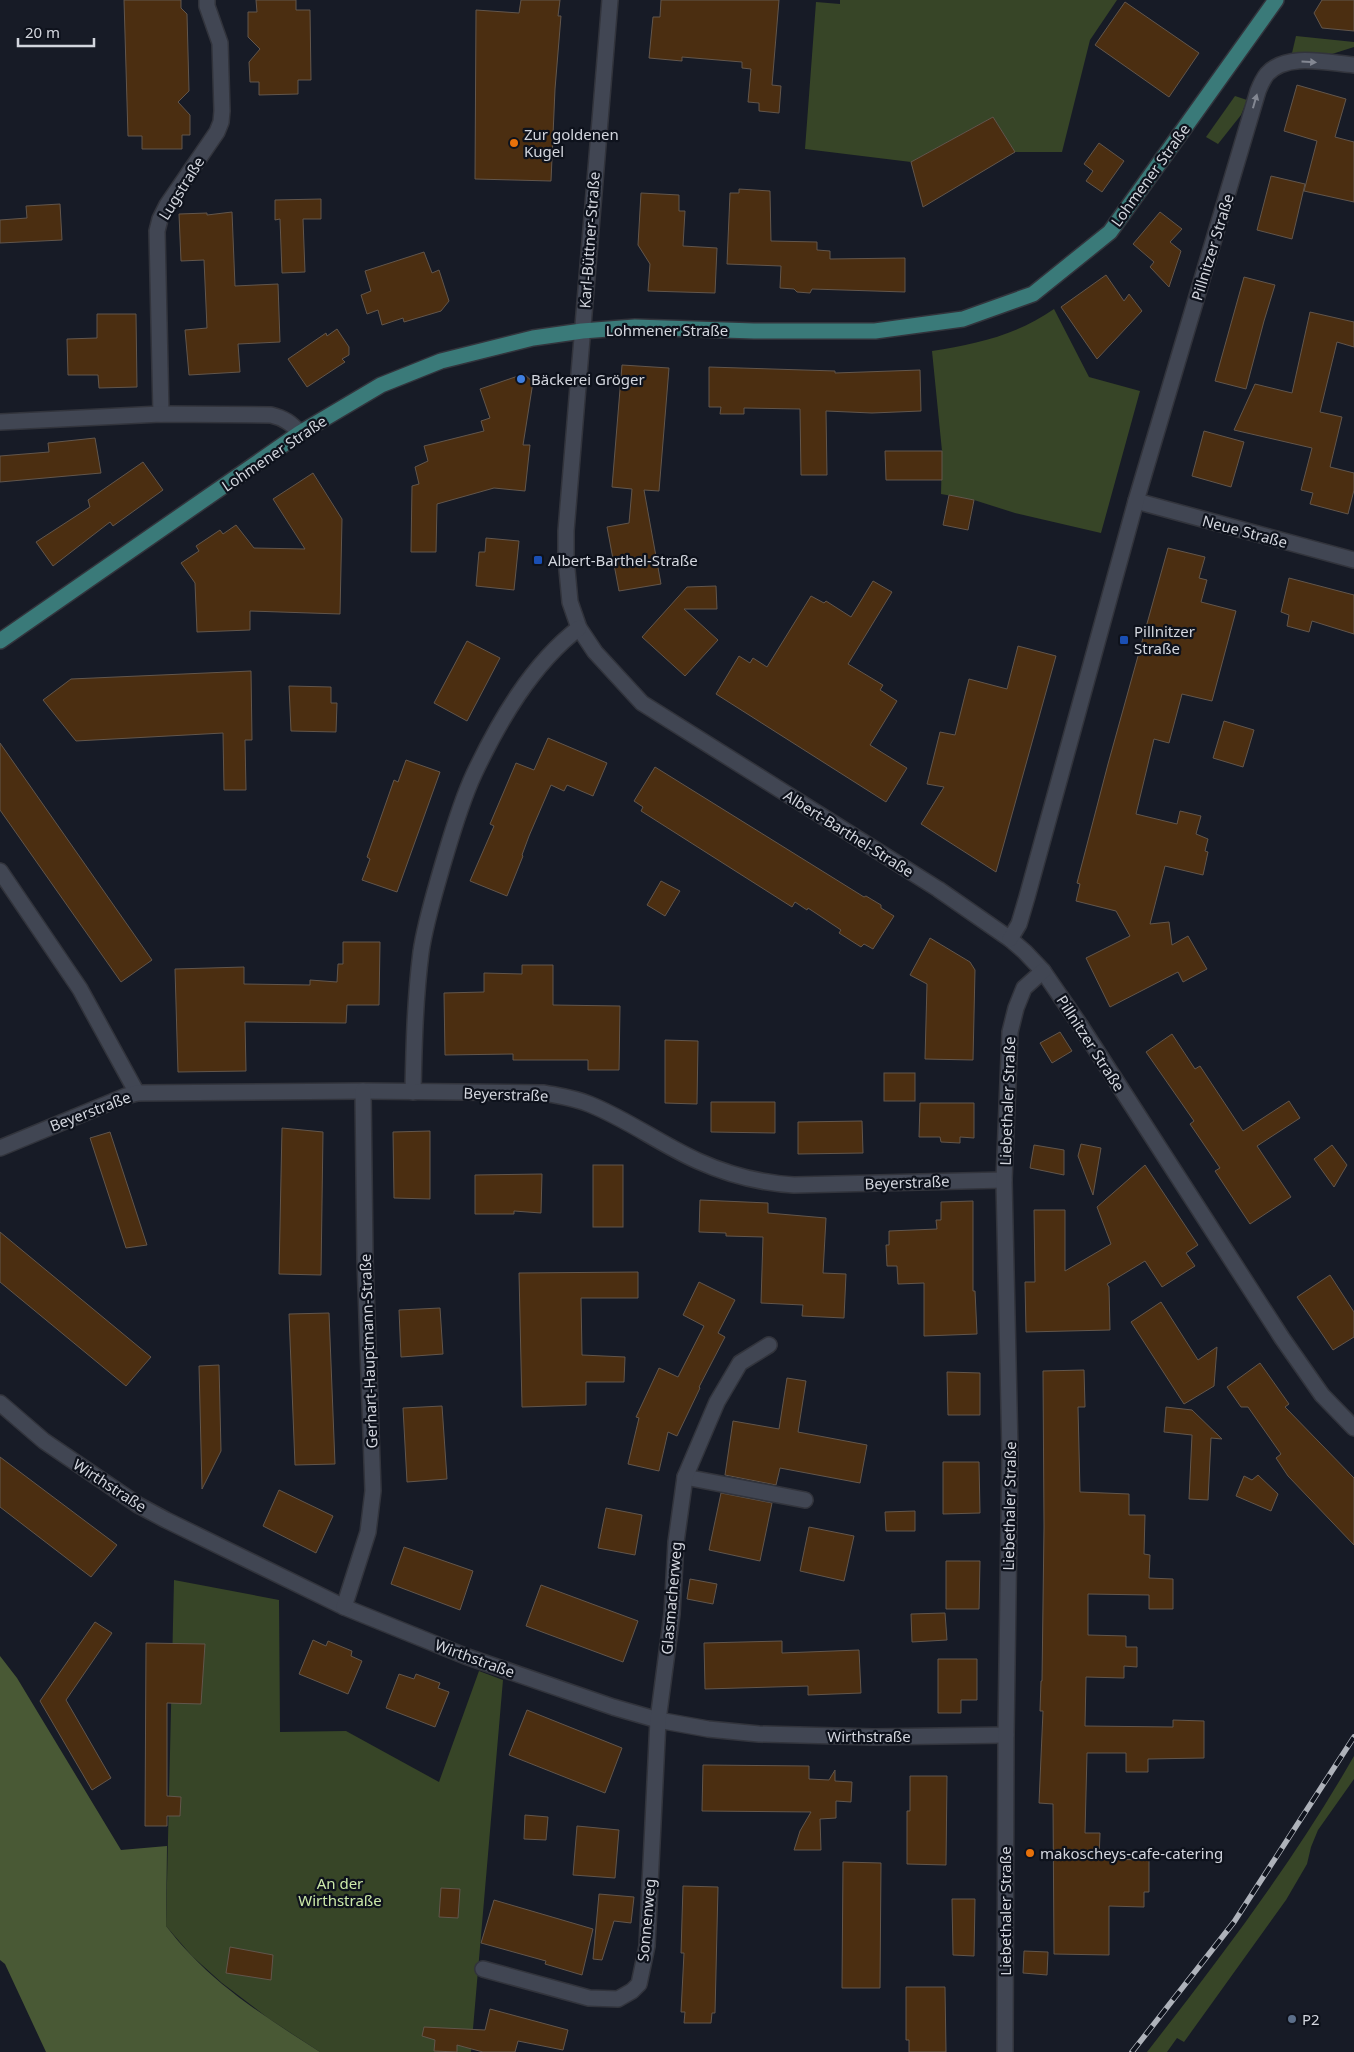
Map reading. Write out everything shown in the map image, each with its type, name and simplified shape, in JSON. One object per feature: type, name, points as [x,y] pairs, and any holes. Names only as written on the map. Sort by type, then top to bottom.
[{"type":"main road","name":"Lohmener Straße","points":[[0,641],[300,433],[381,385],[441,361],[533,338],[582,331],[635,328],[754,331],[875,331],[963,319],[1033,294],[1110,232],[1275,1]]},
{"type":"street","name":"Lugstraße","points":[[161,414],[157,231],[160,219],[167,205],[217,132],[222,112],[220,43],[207,6],[207,0]]},
{"type":"street","name":"Karl-Büttner-Straße","points":[[582,331],[610,0]]},
{"type":"street","name":"Pillnitzer Straße","points":[[1354,65],[1301,61],[1283,63],[1267,74],[1258,91],[1136,501],[1027,897],[1019,924],[1010,939],[1043,971],[1080,1025],[1282,1338],[1322,1395],[1354,1428]]},
{"type":"street","name":"Albert-Barthel-Straße","points":[[582,331],[566,559],[570,602],[579,628],[595,652],[642,703],[938,889],[1010,939]]},
{"type":"street","points":[[0,422],[161,414],[271,415],[281,417],[300,433]]},
{"type":"street","name":"Neue Straße","points":[[1136,501],[1354,560]]},
{"type":"street","points":[[413,1092],[415,1017],[422,951],[434,895],[452,834],[473,775],[528,682],[562,642],[579,628]]},
{"type":"street","points":[[0,871],[80,989],[137,1093]]},
{"type":"street","name":"Liebethaler Straße","points":[[1005,2052],[1006,1735],[1010,1453],[1004,1180],[1010,1032],[1024,988],[1043,971]]},
{"type":"street","name":"Beyerstraße","points":[[0,1148],[137,1093],[364,1091],[544,1093],[567,1097],[589,1104],[697,1161],[735,1176],[767,1183],[794,1185],[1004,1180]]},
{"type":"street","name":"Gerhart-Hauptmann-Straße","points":[[344,1606],[368,1532],[373,1491],[365,1259],[364,1091]]},
{"type":"street","name":"Glasmacherweg","points":[[658,1720],[672,1614],[676,1542],[685,1477],[717,1402],[740,1363],[769,1345]]},
{"type":"street","name":"Wirthstraße","points":[[0,1403],[44,1441],[138,1504],[344,1606],[464,1656],[613,1707],[658,1720],[708,1729],[759,1734],[874,1737],[1006,1735]]},
{"type":"street","points":[[685,1477],[805,1500]]},
{"type":"street","name":"Sonnenweg","points":[[483,1969],[589,1998],[618,1999],[632,1991],[639,1984],[647,1946],[658,1720]]},
{"type":"green space","points":[[840,0],[1117,0],[1090,40],[1062,152],[1015,152],[993,117],[911,162],[805,149],[816,2],[840,4]]},
{"type":"green space","points":[[1296,36],[1354,42],[1354,47],[1332,54],[1292,53]]},
{"type":"green space","points":[[1235,96],[1247,100],[1241,115],[1218,144],[1206,137]]},
{"type":"green space","points":[[1054,309],[1089,377],[1140,391],[1101,533],[1015,513],[974,500],[941,494],[942,451],[932,351],[964,345],[1011,332],[1026,326]]},
{"type":"green space","name":"An der Wirthstraße","points":[[174,1580],[279,1600],[280,1732],[346,1731],[439,1782],[479,1671],[503,1680],[471,2052],[320,2052],[268,2018],[222,1983],[192,1956],[166,1926]]},
{"type":"green space","points":[[0,1656],[17,1678],[121,1850],[167,1846],[166,1926],[188,1952],[220,1983],[269,2019],[320,2052],[46,2052],[5,1964],[0,1960]]},
{"type":"green space","points":[[1354,1756],[1354,1779],[1318,1830],[1307,1864],[1286,1900],[1184,2042],[1177,2038],[1167,2052],[1147,2052],[1282,1871]]},
{"type":"building","points":[[124,0],[181,0],[181,8],[187,14],[189,91],[178,102],[190,115],[190,135],[182,135],[182,149],[142,149],[142,136],[128,136]]},
{"type":"building","points":[[256,0],[296,0],[296,10],[310,10],[311,80],[298,80],[298,94],[259,95],[259,82],[250,82],[249,62],[260,49],[248,37],[248,12],[257,12]]},
{"type":"building","points":[[521,0],[560,0],[558,16],[561,16],[555,89],[551,181],[475,179],[476,10],[519,13]]},
{"type":"building","points":[[661,0],[779,0],[772,85],[781,86],[779,113],[759,111],[759,103],[748,102],[751,69],[742,68],[742,62],[682,57],[682,61],[649,58],[653,17],[660,17]]},
{"type":"building","points":[[1322,0],[1354,0],[1354,31],[1322,28],[1314,13]]},
{"type":"building","points":[[1125,2],[1199,53],[1169,97],[1095,45]]},
{"type":"building","points":[[1297,85],[1346,99],[1335,137],[1354,142],[1354,202],[1304,191],[1317,141],[1284,131]]},
{"type":"building","points":[[993,117],[1015,152],[923,207],[911,162]]},
{"type":"building","points":[[1099,143],[1124,161],[1102,192],[1086,181],[1093,171],[1084,164]]},
{"type":"building","points":[[1271,176],[1305,184],[1292,239],[1257,230]]},
{"type":"building","points":[[739,189],[770,191],[771,241],[817,242],[817,250],[830,251],[830,259],[905,258],[905,292],[812,289],[810,293],[797,292],[794,289],[780,288],[781,266],[727,264],[730,193],[739,193]]},
{"type":"building","points":[[641,193],[679,195],[679,211],[685,211],[683,246],[717,248],[715,293],[648,291],[650,264],[638,245]]},
{"type":"building","points":[[321,199],[321,219],[303,219],[305,272],[282,273],[280,219],[275,220],[275,200]]},
{"type":"building","points":[[60,204],[62,240],[0,243],[0,220],[27,218],[26,206]]},
{"type":"building","points":[[232,212],[235,286],[278,284],[280,342],[238,344],[240,372],[189,375],[185,330],[207,328],[204,260],[181,261],[179,214],[207,213],[207,215]]},
{"type":"building","points":[[1160,212],[1182,229],[1170,242],[1181,251],[1169,287],[1150,267],[1154,262],[1133,244]]},
{"type":"building","points":[[424,252],[432,273],[439,270],[449,301],[441,311],[404,322],[403,318],[382,325],[378,310],[367,314],[361,295],[371,291],[365,271]]},
{"type":"building","points":[[1106,275],[1124,301],[1129,294],[1142,311],[1097,359],[1061,307]]},
{"type":"building","points":[[1244,277],[1275,285],[1246,389],[1215,381]]},
{"type":"building","points":[[1310,312],[1354,322],[1354,347],[1337,342],[1320,412],[1342,417],[1330,467],[1354,473],[1354,490],[1348,514],[1310,504],[1313,493],[1301,490],[1312,448],[1234,430],[1255,384],[1292,393]]},
{"type":"building","points":[[97,314],[136,314],[137,387],[99,388],[98,375],[68,375],[67,339],[97,338]]},
{"type":"building","points":[[337,329],[349,347],[349,355],[342,359],[345,362],[307,387],[288,359],[326,333],[327,336]]},
{"type":"building","points":[[622,365],[669,368],[659,491],[644,490],[661,584],[619,591],[607,527],[629,523],[632,489],[612,487]]},
{"type":"building","points":[[709,367],[835,371],[835,373],[920,370],[921,411],[872,413],[826,411],[827,475],[801,475],[800,409],[744,408],[744,414],[720,414],[721,407],[709,407]]},
{"type":"building","points":[[524,374],[533,382],[523,445],[530,445],[525,491],[494,488],[437,504],[436,552],[411,552],[412,486],[419,484],[415,467],[428,461],[424,446],[484,431],[481,421],[490,418],[480,389]]},
{"type":"building","points":[[1204,431],[1244,442],[1231,487],[1192,476]]},
{"type":"building","points":[[95,438],[101,473],[0,482],[0,456],[49,452],[48,443]]},
{"type":"building","points":[[885,451],[942,451],[942,480],[886,480]]},
{"type":"building","points":[[143,462],[163,490],[113,526],[110,522],[53,566],[36,542],[90,507],[88,500]]},
{"type":"building","points":[[313,473],[342,519],[340,614],[250,611],[250,630],[197,632],[195,583],[181,563],[199,551],[196,546],[220,530],[223,534],[236,525],[254,548],[305,549],[273,499]]},
{"type":"building","points":[[949,495],[974,500],[968,530],[943,525]]},
{"type":"building","points":[[486,538],[519,541],[514,590],[476,586],[479,552],[485,552]]},
{"type":"building","points":[[1168,548],[1205,557],[1199,578],[1207,580],[1201,602],[1236,611],[1212,701],[1182,694],[1169,743],[1154,739],[1136,814],[1177,824],[1180,811],[1201,816],[1196,834],[1208,839],[1205,851],[1208,852],[1203,875],[1165,866],[1150,924],[1169,922],[1172,945],[1188,936],[1207,969],[1183,982],[1178,972],[1110,1007],[1086,958],[1130,936],[1116,911],[1076,901],[1080,884],[1077,883]]},
{"type":"building","points":[[1289,578],[1354,595],[1354,634],[1312,621],[1309,632],[1287,626],[1289,615],[1281,612]]},
{"type":"building","points":[[873,581],[892,592],[848,664],[883,685],[880,690],[897,701],[870,745],[907,768],[886,802],[716,694],[739,656],[750,663],[753,658],[767,667],[811,596],[824,603],[826,601],[851,617]]},
{"type":"building","points":[[716,586],[717,609],[684,609],[718,640],[685,676],[642,637],[687,587]]},
{"type":"building","points":[[467,641],[500,658],[467,721],[434,703]]},
{"type":"building","points":[[1018,646],[1056,656],[996,872],[921,824],[944,787],[927,784],[940,732],[955,735],[969,679],[1007,689]]},
{"type":"building","points":[[251,671],[252,740],[245,740],[246,790],[224,790],[223,733],[76,741],[43,700],[71,679]]},
{"type":"building","points":[[289,686],[331,687],[331,703],[337,703],[336,732],[291,731]]},
{"type":"building","points":[[1224,721],[1254,730],[1243,767],[1213,758]]},
{"type":"building","points":[[548,738],[607,763],[593,796],[567,785],[564,791],[551,785],[529,836],[507,896],[470,881],[494,826],[490,824],[516,763],[534,770]]},
{"type":"building","points":[[0,743],[152,960],[121,982],[0,810]]},
{"type":"building","points":[[406,760],[440,772],[397,892],[362,880],[370,859],[367,857],[394,780],[398,782]]},
{"type":"building","points":[[655,767],[864,897],[866,896],[881,905],[881,908],[894,916],[873,949],[864,944],[861,947],[839,933],[841,930],[808,908],[807,910],[795,902],[792,907],[641,811],[643,807],[634,801]]},
{"type":"building","points":[[661,881],[680,891],[665,916],[647,905]]},
{"type":"building","points":[[930,938],[970,962],[975,970],[973,1060],[925,1059],[927,984],[910,975]]},
{"type":"building","points":[[343,942],[380,942],[379,1005],[347,1005],[346,1023],[245,1022],[246,1071],[178,1072],[175,969],[244,967],[244,984],[310,985],[310,980],[337,982],[338,964],[343,964]]},
{"type":"building","points":[[522,965],[553,965],[553,1005],[620,1006],[619,1070],[588,1070],[588,1060],[513,1060],[513,1054],[445,1055],[444,993],[484,992],[484,973],[522,974]]},
{"type":"building","points":[[1060,1032],[1072,1051],[1052,1063],[1040,1043]]},
{"type":"building","points":[[1172,1034],[1195,1069],[1200,1066],[1243,1131],[1289,1101],[1300,1118],[1257,1146],[1291,1197],[1250,1224],[1215,1171],[1220,1168],[1190,1124],[1194,1121],[1146,1052]]},
{"type":"building","points":[[665,1040],[698,1041],[697,1104],[665,1103]]},
{"type":"building","points":[[884,1073],[915,1073],[915,1101],[884,1101]]},
{"type":"building","points":[[711,1102],[775,1102],[775,1133],[711,1132]]},
{"type":"building","points":[[920,1103],[974,1103],[974,1138],[960,1137],[960,1143],[941,1142],[940,1137],[919,1137]]},
{"type":"building","points":[[862,1121],[863,1153],[798,1154],[798,1122]]},
{"type":"building","points":[[282,1128],[323,1132],[321,1275],[279,1274]]},
{"type":"building","points":[[430,1131],[430,1199],[394,1198],[393,1132]]},
{"type":"building","points":[[110,1132],[147,1245],[126,1248],[90,1138]]},
{"type":"building","points":[[1081,1144],[1101,1148],[1093,1195],[1078,1156]]},
{"type":"building","points":[[1034,1145],[1064,1150],[1064,1175],[1030,1168]]},
{"type":"building","points":[[1332,1145],[1347,1165],[1334,1187],[1314,1159]]},
{"type":"building","points":[[593,1165],[623,1165],[623,1227],[593,1227]]},
{"type":"building","points":[[1145,1165],[1198,1245],[1186,1253],[1195,1266],[1162,1287],[1145,1261],[1107,1284],[1109,1287],[1110,1330],[1026,1332],[1025,1282],[1035,1282],[1034,1210],[1065,1210],[1065,1271],[1111,1244],[1097,1207]]},
{"type":"building","points":[[542,1174],[541,1213],[514,1211],[514,1214],[475,1214],[475,1175]]},
{"type":"building","points":[[700,1200],[768,1203],[768,1213],[826,1218],[823,1273],[846,1274],[844,1318],[802,1316],[803,1305],[761,1303],[763,1237],[726,1236],[726,1233],[699,1232]]},
{"type":"building","points":[[973,1201],[973,1291],[975,1291],[977,1334],[924,1336],[924,1283],[898,1284],[897,1266],[887,1266],[886,1245],[889,1245],[889,1231],[937,1229],[936,1220],[941,1220],[941,1202]]},
{"type":"building","points":[[0,1232],[151,1357],[126,1386],[0,1282]]},
{"type":"building","points":[[638,1272],[638,1298],[581,1298],[582,1355],[625,1357],[624,1382],[586,1382],[586,1405],[522,1407],[519,1273]]},
{"type":"building","points":[[1330,1275],[1354,1312],[1354,1337],[1333,1350],[1297,1297]]},
{"type":"building","points":[[699,1282],[735,1300],[718,1333],[725,1337],[699,1387],[677,1436],[668,1432],[659,1471],[628,1464],[639,1418],[636,1417],[659,1368],[678,1377],[704,1326],[683,1315]]},
{"type":"building","points":[[1161,1302],[1198,1360],[1217,1347],[1214,1386],[1184,1404],[1131,1322]]},
{"type":"building","points":[[440,1308],[443,1354],[401,1357],[399,1310]]},
{"type":"building","points":[[329,1313],[335,1464],[295,1465],[289,1314]]},
{"type":"building","points":[[1260,1363],[1289,1404],[1285,1407],[1354,1478],[1354,1545],[1288,1476],[1276,1458],[1281,1454],[1248,1407],[1241,1407],[1227,1387]]},
{"type":"building","points":[[219,1365],[221,1451],[202,1489],[199,1366]]},
{"type":"building","points":[[1084,1370],[1085,1407],[1078,1407],[1080,1492],[1129,1494],[1129,1515],[1145,1515],[1144,1554],[1150,1555],[1149,1578],[1173,1579],[1173,1609],[1149,1609],[1149,1595],[1088,1594],[1088,1635],[1126,1636],[1126,1647],[1137,1647],[1137,1667],[1124,1666],[1124,1678],[1086,1677],[1085,1726],[1173,1727],[1173,1720],[1204,1721],[1204,1758],[1148,1759],[1148,1772],[1126,1772],[1126,1753],[1087,1753],[1085,1833],[1100,1833],[1099,1859],[1149,1860],[1149,1892],[1144,1892],[1144,1907],[1109,1906],[1109,1955],[1054,1954],[1053,1804],[1039,1803],[1043,1711],[1040,1711],[1044,1527],[1043,1371]]},
{"type":"building","points":[[947,1372],[980,1373],[980,1415],[948,1415]]},
{"type":"building","points":[[787,1378],[806,1381],[798,1432],[867,1445],[860,1483],[780,1468],[776,1485],[725,1475],[733,1421],[779,1429]]},
{"type":"building","points":[[442,1406],[447,1479],[407,1482],[403,1408]]},
{"type":"building","points":[[1166,1407],[1192,1410],[1222,1439],[1211,1438],[1208,1500],[1189,1499],[1192,1435],[1164,1432]]},
{"type":"building","points":[[0,1457],[117,1545],[91,1577],[0,1507]]},
{"type":"building","points":[[943,1462],[979,1462],[980,1513],[943,1514]]},
{"type":"building","points":[[1258,1475],[1278,1494],[1271,1511],[1236,1496],[1244,1476],[1252,1480]]},
{"type":"building","points":[[279,1490],[333,1516],[316,1553],[263,1526]]},
{"type":"building","points":[[721,1493],[772,1503],[760,1561],[709,1550]]},
{"type":"building","points":[[606,1508],[642,1515],[635,1555],[598,1548]]},
{"type":"building","points":[[915,1511],[915,1531],[886,1531],[885,1512]]},
{"type":"building","points":[[809,1527],[854,1536],[844,1581],[800,1571]]},
{"type":"building","points":[[404,1547],[473,1571],[460,1610],[391,1584]]},
{"type":"building","points":[[946,1561],[980,1561],[979,1609],[946,1609]]},
{"type":"building","points":[[690,1579],[717,1584],[713,1604],[687,1599]]},
{"type":"building","points":[[541,1585],[638,1621],[623,1662],[526,1626]]},
{"type":"building","points":[[945,1613],[947,1640],[912,1642],[911,1614]]},
{"type":"building","points":[[95,1622],[112,1633],[66,1700],[111,1778],[92,1790],[40,1701]]},
{"type":"building","points":[[313,1640],[326,1646],[328,1641],[352,1651],[351,1656],[362,1661],[348,1694],[299,1674]]},
{"type":"building","points":[[782,1641],[782,1653],[859,1650],[861,1693],[808,1695],[808,1686],[705,1689],[704,1643]]},
{"type":"building","points":[[146,1643],[205,1644],[201,1704],[167,1703],[167,1796],[181,1797],[180,1816],[167,1816],[167,1826],[145,1826]]},
{"type":"building","points":[[938,1659],[977,1659],[977,1700],[961,1700],[961,1713],[938,1713]]},
{"type":"building","points":[[399,1674],[414,1679],[416,1674],[440,1683],[438,1688],[449,1692],[435,1727],[386,1708]]},
{"type":"building","points":[[527,1710],[622,1748],[605,1793],[509,1755]]},
{"type":"building","points":[[703,1765],[809,1766],[809,1779],[829,1780],[835,1770],[835,1781],[852,1782],[851,1802],[836,1801],[836,1818],[820,1819],[821,1850],[794,1850],[800,1831],[811,1812],[702,1811]]},
{"type":"building","points":[[910,1776],[947,1776],[946,1865],[907,1864],[907,1811],[910,1811]]},
{"type":"building","points":[[525,1815],[548,1817],[546,1840],[524,1839]]},
{"type":"building","points":[[577,1826],[619,1830],[615,1878],[573,1875]]},
{"type":"building","points":[[843,1862],[881,1863],[880,1988],[842,1988]]},
{"type":"building","points":[[683,1886],[718,1887],[715,2013],[712,2013],[711,2023],[684,2023],[685,2012],[681,2012],[684,1953],[681,1953]]},
{"type":"building","points":[[441,1888],[460,1889],[458,1918],[439,1917]]},
{"type":"building","points":[[599,1894],[634,1897],[631,1923],[614,1921],[602,1960],[593,1959]]},
{"type":"building","points":[[952,1899],[975,1899],[974,1956],[953,1955]]},
{"type":"building","points":[[494,1900],[593,1929],[582,1975],[545,1964],[546,1961],[481,1943]]},
{"type":"building","points":[[230,1947],[273,1955],[271,1980],[226,1973]]},
{"type":"building","points":[[1024,1951],[1048,1952],[1047,1975],[1023,1973]]},
{"type":"building","points":[[906,1987],[945,1987],[946,2052],[909,2052],[909,2040],[906,2040]]},
{"type":"building","points":[[490,2009],[568,2030],[563,2050],[518,2041],[515,2052],[483,2052],[457,2045],[457,2052],[434,2051],[435,2040],[422,2036],[424,2027],[485,2030]]},
{"type":"railway","points":[[1132,2052],[1234,1922],[1354,1737]]},
{"type":"place","name":"Zur goldenen Kugel","points":[[514,143]]},
{"type":"place","name":"Bäckerei Gröger","points":[[521,379]]},
{"type":"place","name":"Albert-Barthel-Straße","points":[[538,560]]},
{"type":"place","name":"Pillnitzer Straße","points":[[1124,640]]},
{"type":"place","name":"makoscheys-cafe-catering","points":[[1030,1853]]},
{"type":"place","name":"P2","points":[[1292,2019]]}]
